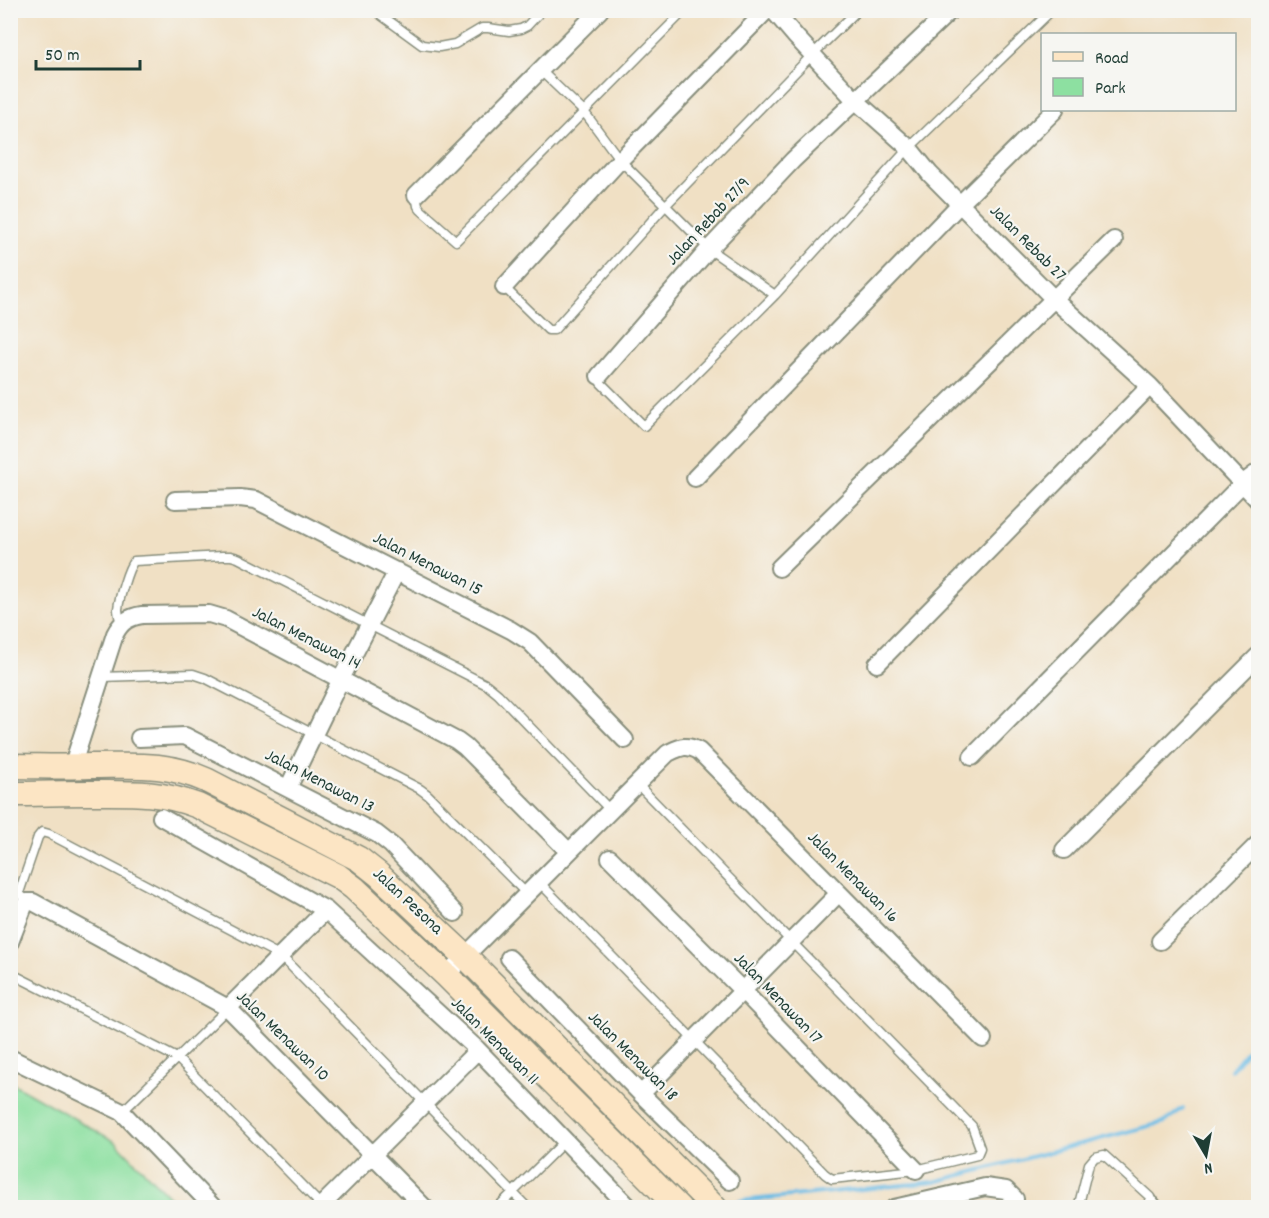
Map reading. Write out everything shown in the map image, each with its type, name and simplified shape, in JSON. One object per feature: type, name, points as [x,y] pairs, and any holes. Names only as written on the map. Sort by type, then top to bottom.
[{"type":"street","points":[[416,195],[600,10]]},
{"type":"street","points":[[504,287],[620,160],[767,10]]},
{"type":"street","name":"Jalan Rebab 27","points":[[773,10],[855,100],[909,148],[930,174],[1053,298],[1150,386],[1258,500]]},
{"type":"street","name":"Jalan Rebab 27/9","points":[[599,376],[709,249],[793,160],[951,10]]},
{"type":"street","points":[[695,478],[960,204],[1054,111]]},
{"type":"street","points":[[779,568],[1114,240]]},
{"type":"street","points":[[878,664],[1150,386]]},
{"type":"street","points":[[972,757],[1242,484],[1258,472]]},
{"type":"street","name":"Jalan Menawan 15","points":[[175,500],[240,498],[256,500],[511,630],[530,642],[625,740]]},
{"type":"street","points":[[288,789],[397,571]]},
{"type":"street","name":"Jalan Menawan 14","points":[[121,624],[133,616],[142,615],[218,616],[447,735],[465,747],[569,852]]},
{"type":"street","points":[[72,767],[115,634],[121,624]]},
{"type":"street","points":[[1064,850],[1258,656]]},
{"type":"street","name":"Jalan Menawan 13","points":[[139,738],[185,736],[368,829],[384,839],[455,913]]},
{"type":"street","name":"Jalan Menawan 16","points":[[638,784],[668,753],[679,748],[690,747],[699,751],[983,1039]]},
{"type":"street","name":"Jalan Pesona","points":[[10,766],[149,765],[191,773],[359,860],[378,874],[465,956],[715,1208]]},
{"type":"street","points":[[446,975],[638,784]]},
{"type":"street","name":"Jalan Pesona","points":[[10,794],[136,793],[158,794],[183,800],[338,876],[362,895],[446,975],[679,1208]]},
{"type":"street","name":"Jalan Menawan 11","points":[[161,817],[326,910],[477,1049],[630,1208]]},
{"type":"street","points":[[1160,940],[1258,844]]},
{"type":"street","name":"Jalan Menawan 17","points":[[610,858],[743,991],[916,1170]]},
{"type":"street","points":[[641,1094],[839,893]]},
{"type":"street","points":[[10,942],[27,902]]},
{"type":"street","name":"Jalan Menawan 10","points":[[27,902],[33,902],[228,1008],[424,1208]]},
{"type":"street","points":[[228,1008],[326,910]]},
{"type":"street","name":"Jalan Menawan 18","points":[[508,958],[730,1181]]},
{"type":"street","points":[[321,1207],[477,1049]]},
{"type":"street","points":[[10,1059],[122,1112],[214,1208]]},
{"type":"street","points":[[894,1208],[938,1203],[986,1187],[1006,1190],[1014,1203]]},
{"type":"lane","points":[[382,10],[381,15],[422,45],[439,47],[455,44],[482,28],[509,31],[521,29],[527,26],[542,10]]},
{"type":"lane","points":[[416,195],[421,210],[456,241],[685,10]]},
{"type":"lane","points":[[504,287],[548,330],[554,330],[665,206],[858,10]]},
{"type":"lane","points":[[599,376],[601,383],[644,426],[775,295],[909,148],[1053,10]]},
{"type":"lane","points":[[540,70],[585,113],[620,160],[709,249],[775,295]]},
{"type":"lane","points":[[121,624],[119,606],[129,568],[134,561],[231,556],[238,558],[492,689],[611,811]]},
{"type":"lane","points":[[101,677],[199,675],[420,789],[533,888],[694,1041],[832,1179],[916,1170],[977,1155],[980,1148],[972,1126],[638,784]]},
{"type":"lane","points":[[27,902],[19,892],[38,837],[42,832],[281,956],[528,1208]]},
{"type":"lane","points":[[10,973],[177,1058],[321,1207]]},
{"type":"lane","points":[[122,1112],[228,1008]]},
{"type":"lane","points":[[497,1208],[565,1141]]},
{"type":"lane","points":[[1078,1208],[1089,1164],[1095,1157],[1104,1155],[1150,1197],[1151,1206]]},
{"type":"green space","points":[[10,1082],[116,1142],[179,1207],[11,1207]]},
{"type":"waterway","points":[[1231,1070],[1254,1042],[1258,1033]]},
{"type":"waterway","points":[[739,1201],[934,1182],[1165,1122],[1183,1108]]}]
